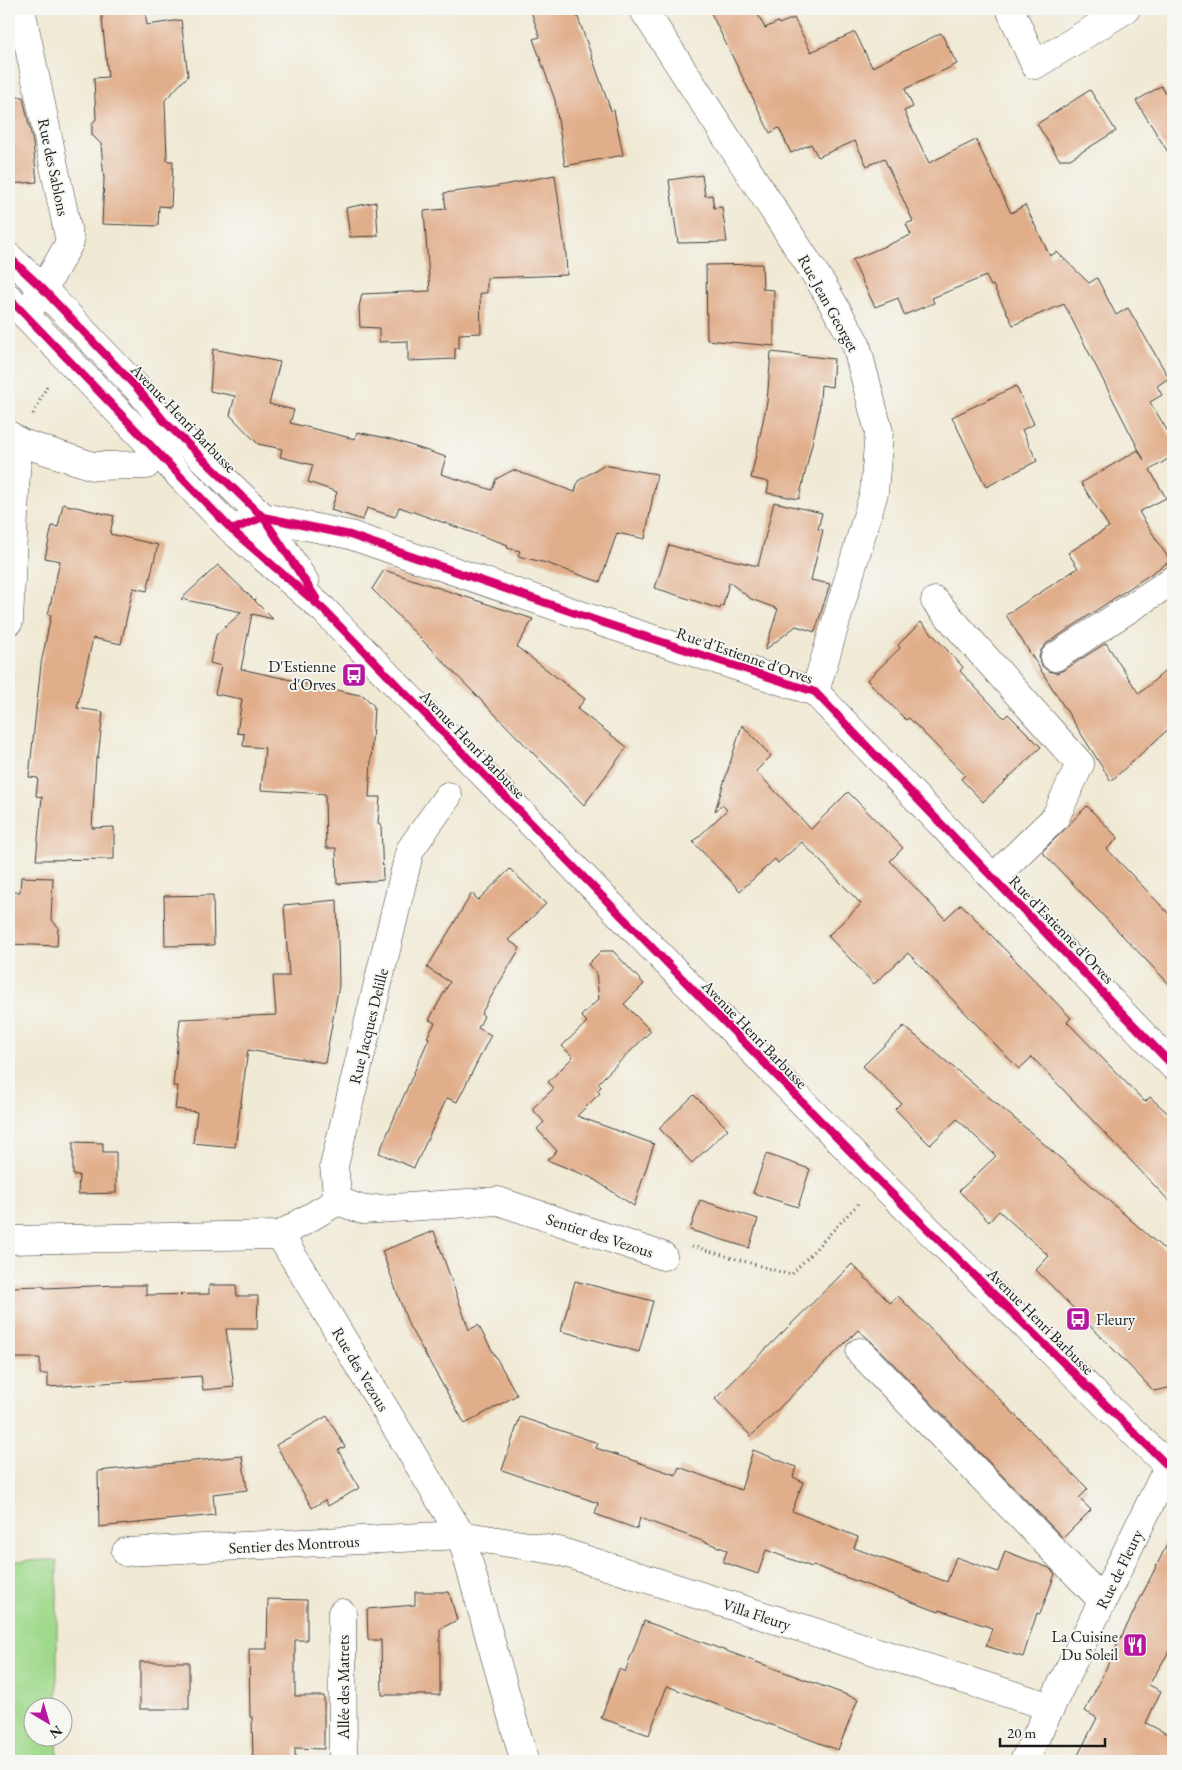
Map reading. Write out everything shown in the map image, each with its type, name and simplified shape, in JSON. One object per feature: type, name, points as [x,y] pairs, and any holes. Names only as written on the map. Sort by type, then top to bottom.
[{"type":"street","name":"Rue des Sablons","points":[[17,306],[43,289],[70,242],[21,9]]},
{"type":"street","name":"Rue Jean Georget","points":[[643,9],[823,286],[856,344],[879,432],[874,493],[815,692]]},
{"type":"street","points":[[1010,9],[1035,65],[1126,9]]},
{"type":"street","name":"Avenue Henri Barbusse","points":[[9,257],[43,289],[137,388],[164,420],[263,517],[324,610]]},
{"type":"street","name":"Avenue Henri Barbusse","points":[[17,306],[232,530],[324,610],[879,1181],[1172,1465]]},
{"type":"street","points":[[9,622],[16,472],[14,439],[93,466],[146,465],[154,450],[164,420]]},
{"type":"street","name":"Rue d'Estienne d'Orves","points":[[263,517],[350,536],[601,622],[815,692],[1173,1066]]},
{"type":"street","points":[[232,530],[263,517]]},
{"type":"street","points":[[1056,657],[1173,580]]},
{"type":"street","points":[[935,601],[1080,764],[1055,818],[994,877]]},
{"type":"street","name":"Rue Jacques Delille","points":[[338,1201],[334,1166],[410,850],[448,796]]},
{"type":"street","points":[[9,1240],[280,1236],[338,1201]]},
{"type":"street","name":"Sentier des Vezous","points":[[338,1201],[364,1210],[498,1201],[663,1256]]},
{"type":"street","name":"Rue des Vezous","points":[[280,1236],[461,1536],[523,1761]]},
{"type":"street","points":[[860,1352],[1103,1601]]},
{"type":"street","name":"Rue de Fleury","points":[[1024,1761],[1172,1465]]},
{"type":"street","name":"Sentier des Montrous","points":[[126,1552],[461,1536]]},
{"type":"street","name":"Villa Fleury","points":[[461,1536],[559,1551],[1050,1708]]},
{"type":"street","name":"Allée des Matrets","points":[[342,1613],[343,1761]]},
{"type":"path","points":[[14,439],[62,354]]},
{"type":"green space","points":[[57,1560],[57,1698],[22,1698],[22,1748],[57,1748],[58,1761],[9,1761],[9,1561]]},
{"type":"building","points":[[101,9],[145,9],[147,25],[181,20],[188,76],[165,100],[167,161],[173,161],[171,207],[159,206],[158,226],[102,224],[104,179],[101,144],[92,135],[92,124],[96,119],[94,78],[108,77]]},
{"type":"building","points":[[530,9],[575,9],[611,111],[614,110],[623,155],[565,166],[555,100],[533,39],[540,37]]},
{"type":"building","points":[[709,9],[755,9],[765,28],[794,18],[811,52],[855,32],[872,67],[941,33],[957,64],[905,89],[913,107],[904,111],[929,163],[976,140],[1011,213],[1025,205],[1050,256],[1057,252],[1089,283],[1097,278],[1116,315],[1128,308],[1169,378],[1157,386],[1162,395],[1150,402],[1173,440],[1173,456],[1150,470],[1166,498],[1139,512],[1170,561],[1046,644],[1041,650],[1039,657],[1042,666],[1048,671],[1056,673],[1064,670],[1106,643],[1139,694],[1173,664],[1173,725],[1111,781],[1006,615],[1078,568],[1068,553],[1109,527],[1081,483],[1138,450],[1144,460],[1064,304],[1013,325],[993,285],[991,286],[986,276],[932,298],[934,303],[904,315],[898,298],[875,307],[852,260],[911,235],[906,224],[913,221],[884,158],[867,166],[855,141],[818,157],[811,144],[791,153],[779,128],[770,133]]},
{"type":"building","points":[[1161,86],[1173,105],[1173,160],[1136,101]]},
{"type":"building","points":[[1090,90],[1116,131],[1070,159],[1059,159],[1037,124]]},
{"type":"building","points":[[9,97],[23,97],[33,143],[37,182],[9,184]]},
{"type":"building","points":[[555,175],[567,275],[487,278],[487,293],[480,293],[481,333],[459,334],[459,348],[455,348],[455,359],[408,361],[408,341],[379,342],[379,328],[360,327],[359,307],[362,294],[430,291],[424,211],[446,209],[444,193],[493,187]]},
{"type":"building","points":[[702,175],[705,196],[712,195],[714,208],[722,207],[727,242],[678,243],[669,180]]},
{"type":"building","points":[[376,202],[378,236],[350,237],[346,208]]},
{"type":"building","points":[[762,264],[763,289],[774,290],[774,346],[707,340],[706,265]]},
{"type":"building","points":[[213,349],[280,362],[269,404],[294,410],[290,423],[355,439],[357,432],[391,439],[446,457],[441,474],[492,490],[496,479],[513,470],[575,492],[578,481],[603,465],[657,474],[645,539],[617,533],[600,582],[546,563],[518,556],[520,551],[507,548],[508,545],[399,507],[395,517],[367,508],[363,520],[331,510],[337,492],[308,482],[313,465],[280,457],[282,449],[258,444],[230,415],[235,396],[210,391]]},
{"type":"building","points":[[771,352],[834,359],[832,387],[821,385],[819,414],[799,499],[767,493],[769,482],[751,478],[767,402]]},
{"type":"building","points":[[1016,386],[1034,424],[1022,430],[1037,461],[986,487],[952,417]]},
{"type":"building","points":[[774,502],[822,513],[818,529],[823,530],[811,580],[830,584],[815,632],[796,626],[765,650],[778,609],[751,599],[729,582],[723,606],[721,605],[720,609],[655,588],[669,545],[758,566]]},
{"type":"building","points":[[63,504],[114,516],[110,534],[158,545],[147,591],[133,588],[121,644],[93,638],[77,708],[103,712],[98,758],[96,758],[92,828],[114,827],[114,859],[36,860],[42,797],[36,796],[38,778],[29,777],[41,664],[51,615],[48,615],[60,561],[45,558],[52,526],[58,527]]},
{"type":"building","points":[[218,565],[254,600],[256,599],[255,601],[273,619],[252,614],[241,669],[364,696],[374,706],[369,797],[380,797],[378,824],[381,824],[383,880],[337,884],[336,848],[326,848],[325,794],[261,790],[265,748],[243,746],[244,734],[237,733],[242,699],[215,694],[221,666],[210,663],[216,635],[242,612],[181,599]]},
{"type":"building","points":[[384,570],[533,619],[517,647],[585,699],[577,709],[627,747],[584,805],[372,589]]},
{"type":"building","points":[[921,622],[963,667],[960,671],[1004,718],[1008,714],[1041,747],[983,802],[961,779],[965,775],[909,718],[906,720],[867,680],[900,648],[898,645]]},
{"type":"building","points":[[742,725],[771,756],[756,771],[811,829],[848,792],[903,848],[890,861],[945,919],[961,904],[1071,1018],[1067,1022],[1145,1102],[1150,1097],[1173,1118],[1173,1205],[1032,1057],[1019,1069],[908,953],[874,984],[828,936],[861,904],[802,842],[778,863],[775,859],[740,891],[693,842],[727,810],[722,805],[715,811]]},
{"type":"building","points":[[1087,806],[1118,838],[1107,849],[1173,918],[1173,988],[1042,852]]},
{"type":"building","points":[[510,869],[546,904],[508,940],[520,948],[481,1014],[484,1016],[478,1028],[491,1035],[457,1102],[447,1098],[414,1168],[379,1153],[429,1038],[427,1037],[435,1023],[429,1020],[450,982],[427,968],[472,893],[478,900]]},
{"type":"building","points":[[21,877],[53,878],[51,919],[58,927],[57,946],[9,944],[9,892],[20,892]]},
{"type":"building","points":[[213,895],[214,945],[165,946],[164,896]]},
{"type":"building","points":[[337,900],[339,985],[325,1063],[248,1050],[235,1147],[193,1143],[197,1112],[175,1109],[178,1086],[173,1086],[180,1019],[276,1015],[273,976],[289,976],[284,905]]},
{"type":"building","points":[[601,951],[613,951],[644,984],[624,1004],[651,1031],[598,1083],[601,1087],[597,1091],[600,1093],[577,1116],[654,1144],[634,1206],[592,1178],[547,1160],[557,1151],[537,1129],[544,1122],[532,1109],[554,1088],[548,1082],[573,1057],[562,1046],[587,1022],[581,1016],[599,999],[596,973],[588,964]]},
{"type":"building","points":[[904,1026],[1028,1130],[1173,1257],[1173,1387],[1154,1391],[1036,1270],[1049,1256],[999,1211],[989,1222],[959,1191],[996,1156],[957,1119],[930,1145],[895,1109],[901,1103],[863,1066]]},
{"type":"building","points":[[694,1095],[728,1129],[692,1163],[659,1128]]},
{"type":"building","points":[[73,1142],[103,1143],[103,1152],[116,1152],[116,1193],[78,1194],[79,1175],[73,1175]]},
{"type":"building","points":[[766,1154],[810,1169],[798,1207],[753,1193]]},
{"type":"building","points":[[700,1200],[758,1219],[749,1248],[690,1230]]},
{"type":"building","points":[[434,1231],[469,1330],[478,1325],[517,1395],[465,1424],[409,1326],[382,1251]]},
{"type":"building","points":[[852,1264],[890,1303],[898,1296],[1088,1489],[1079,1498],[1091,1510],[1063,1538],[871,1341],[858,1330],[751,1436],[715,1399]]},
{"type":"building","points":[[575,1281],[653,1301],[639,1352],[561,1331]]},
{"type":"building","points":[[146,1285],[146,1295],[209,1294],[209,1285],[236,1285],[237,1296],[258,1296],[257,1329],[226,1329],[234,1387],[203,1390],[201,1376],[48,1387],[48,1374],[40,1374],[40,1358],[9,1358],[9,1287],[44,1286],[44,1288]]},
{"type":"building","points":[[327,1416],[345,1447],[338,1450],[359,1488],[328,1506],[325,1500],[312,1508],[276,1445]]},
{"type":"building","points":[[520,1417],[598,1443],[596,1448],[676,1475],[679,1467],[741,1490],[753,1450],[796,1467],[793,1477],[803,1482],[792,1511],[858,1537],[854,1548],[947,1582],[956,1557],[998,1572],[1005,1551],[1049,1568],[1055,1574],[1040,1614],[1037,1613],[1023,1657],[986,1646],[992,1628],[940,1610],[939,1612],[813,1565],[812,1567],[766,1550],[758,1574],[723,1562],[727,1550],[640,1518],[637,1529],[595,1514],[598,1503],[502,1470]]},
{"type":"building","points":[[242,1456],[247,1490],[213,1494],[215,1515],[99,1527],[98,1471]]},
{"type":"building","points":[[1173,1532],[1173,1650],[1171,1648],[1149,1685],[1161,1691],[1146,1723],[1173,1737],[1173,1761],[1075,1761],[1097,1718],[1085,1711]]},
{"type":"building","points":[[415,1592],[449,1592],[457,1620],[440,1629],[440,1695],[382,1695],[381,1640],[368,1640],[367,1609],[415,1605]]},
{"type":"building","points":[[268,1599],[307,1600],[307,1640],[295,1640],[295,1696],[324,1696],[324,1749],[295,1748],[295,1761],[253,1761],[249,1649],[267,1649]]},
{"type":"building","points":[[644,1621],[858,1699],[838,1750],[667,1686],[649,1735],[601,1718],[619,1669],[625,1672]]},
{"type":"building","points":[[140,1662],[189,1662],[189,1709],[140,1709]]},
{"type":"cycle path","points":[[9,257],[43,289],[137,388],[164,421],[263,517],[316,598]]},
{"type":"cycle path","points":[[9,298],[232,530],[324,610],[879,1181],[1173,1471]]},
{"type":"cycle path","points":[[232,530],[263,517],[350,535],[601,622],[815,692],[1173,1066]]},
{"type":"place","name":"D'Estienne d'Orves","points":[[354,675]]},
{"type":"place","name":"Fleury","points":[[1078,1319]]},
{"type":"place","name":"La Cuisine Du Soleil","points":[[1135,1645]]}]
